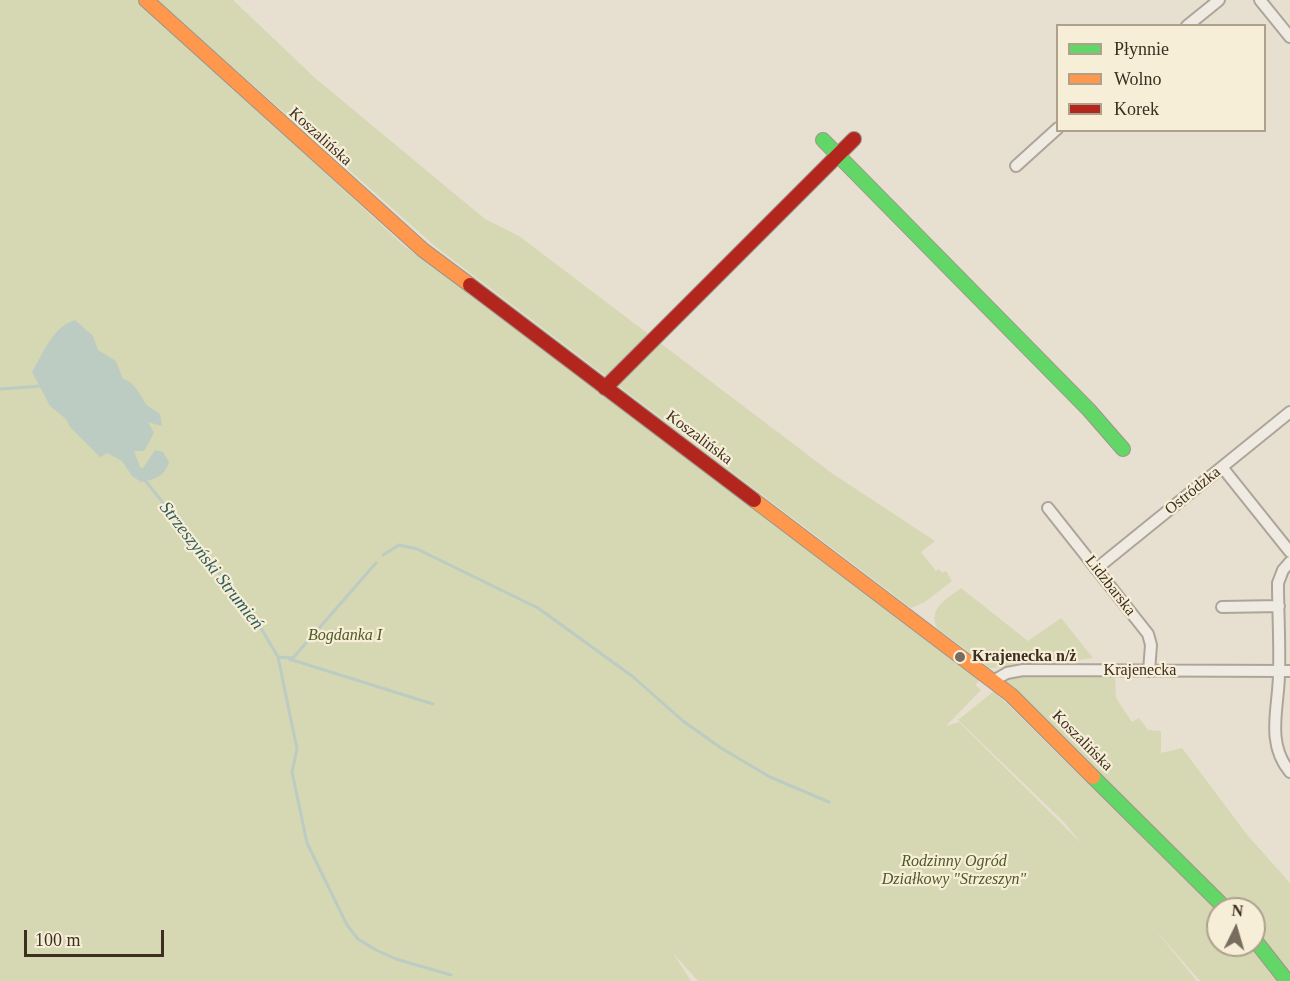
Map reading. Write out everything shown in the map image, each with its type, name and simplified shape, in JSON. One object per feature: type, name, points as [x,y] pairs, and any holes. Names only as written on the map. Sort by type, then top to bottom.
[{"type":"street","name":"Koszalińska","points":[[146,0],[390,222],[605,388],[993,681],[1043,725],[1214,897]]},
{"type":"street","points":[[1189,24],[1219,0]]},
{"type":"street","points":[[1260,0],[1290,37]]},
{"type":"street","points":[[1016,166],[1056,130]]},
{"type":"street","points":[[605,388],[854,139]]},
{"type":"street","points":[[823,140],[1089,410],[1123,449]]},
{"type":"street","name":"Ostródzka","points":[[1096,569],[1290,412]]},
{"type":"street","points":[[1222,468],[1290,552]]},
{"type":"street","name":"Lidzbarska","points":[[1048,508],[1148,634],[1151,645],[1149,671]]},
{"type":"street","points":[[1290,562],[1279,578],[1279,606],[1285,671],[1275,705],[1275,734],[1281,759],[1290,772]]},
{"type":"street","points":[[1222,607],[1279,606]]},
{"type":"street","name":"Krajenecka","points":[[993,681],[1018,671],[1285,671]]},
{"type":"street","points":[[1266,954],[1287,981]]},
{"type":"green space","name":"Bogdanka I","points":[[0,0],[140,0],[403,245],[981,679],[975,685],[981,690],[946,726],[959,722],[1082,844],[1063,821],[958,720],[994,691],[1206,900],[1206,957],[1261,957],[1280,981],[1200,981],[1152,926],[1197,981],[698,981],[673,953],[691,981],[0,981]]},
{"type":"green space","points":[[157,0],[233,0],[315,78],[485,219],[519,236],[833,474],[935,541],[921,552],[936,571],[939,569],[942,573],[946,571],[952,581],[925,602],[911,608],[436,247]]},
{"type":"green space","points":[[961,588],[1028,641],[1061,618],[1093,658],[1058,663],[1059,665],[990,668],[937,628],[935,615],[940,605]]},
{"type":"green space","points":[[1115,674],[1116,698],[1132,722],[1139,718],[1148,730],[1161,731],[1161,753],[1182,748],[1248,836],[1290,883],[1290,978],[1266,948],[1266,897],[1220,897],[1008,688],[1007,682],[1013,675]]},
{"type":"shaded area","points":[[75,320],[93,336],[98,350],[116,361],[123,379],[131,383],[147,405],[160,414],[162,426],[148,422],[154,433],[144,451],[134,451],[140,467],[143,468],[155,450],[163,452],[169,462],[165,471],[150,480],[141,482],[132,476],[122,461],[107,453],[100,457],[70,427],[66,419],[50,406],[32,372],[55,334],[67,323]]},
{"type":"waterway","name":"Strzeszyński Strumień","points":[[0,389],[43,386]]},
{"type":"waterway","name":"Strzeszyński Strumień","points":[[144,479],[255,618],[278,657],[297,749],[292,772],[307,843],[347,925],[358,939],[376,950],[396,959],[451,975]]},
{"type":"waterway","points":[[383,555],[399,545],[417,549],[538,608],[632,676],[683,721],[721,748],[770,777],[829,802]]},
{"type":"waterway","points":[[278,657],[293,658],[376,563]]},
{"type":"waterway","points":[[289,659],[433,704]]},
{"type":"traffic: fast","points":[[823,140],[1089,410],[1123,449]]},
{"type":"traffic: fast","points":[[1093,777],[1214,897]]},
{"type":"traffic: fast","points":[[1266,954],[1287,981]]},
{"type":"traffic: slow","points":[[146,0],[423,250],[470,285]]},
{"type":"traffic: slow","points":[[754,500],[1011,695],[1093,777]]},
{"type":"traffic: jam","points":[[605,388],[854,139]]},
{"type":"traffic: jam","points":[[470,285],[754,500]]},
{"type":"place","name":"Krajenecka n/ż","points":[[960,657]]},
{"type":"park label","name":"Rodzinny Ogród Działkowy \"Strzeszyn\"","points":[[954,871]]}]
